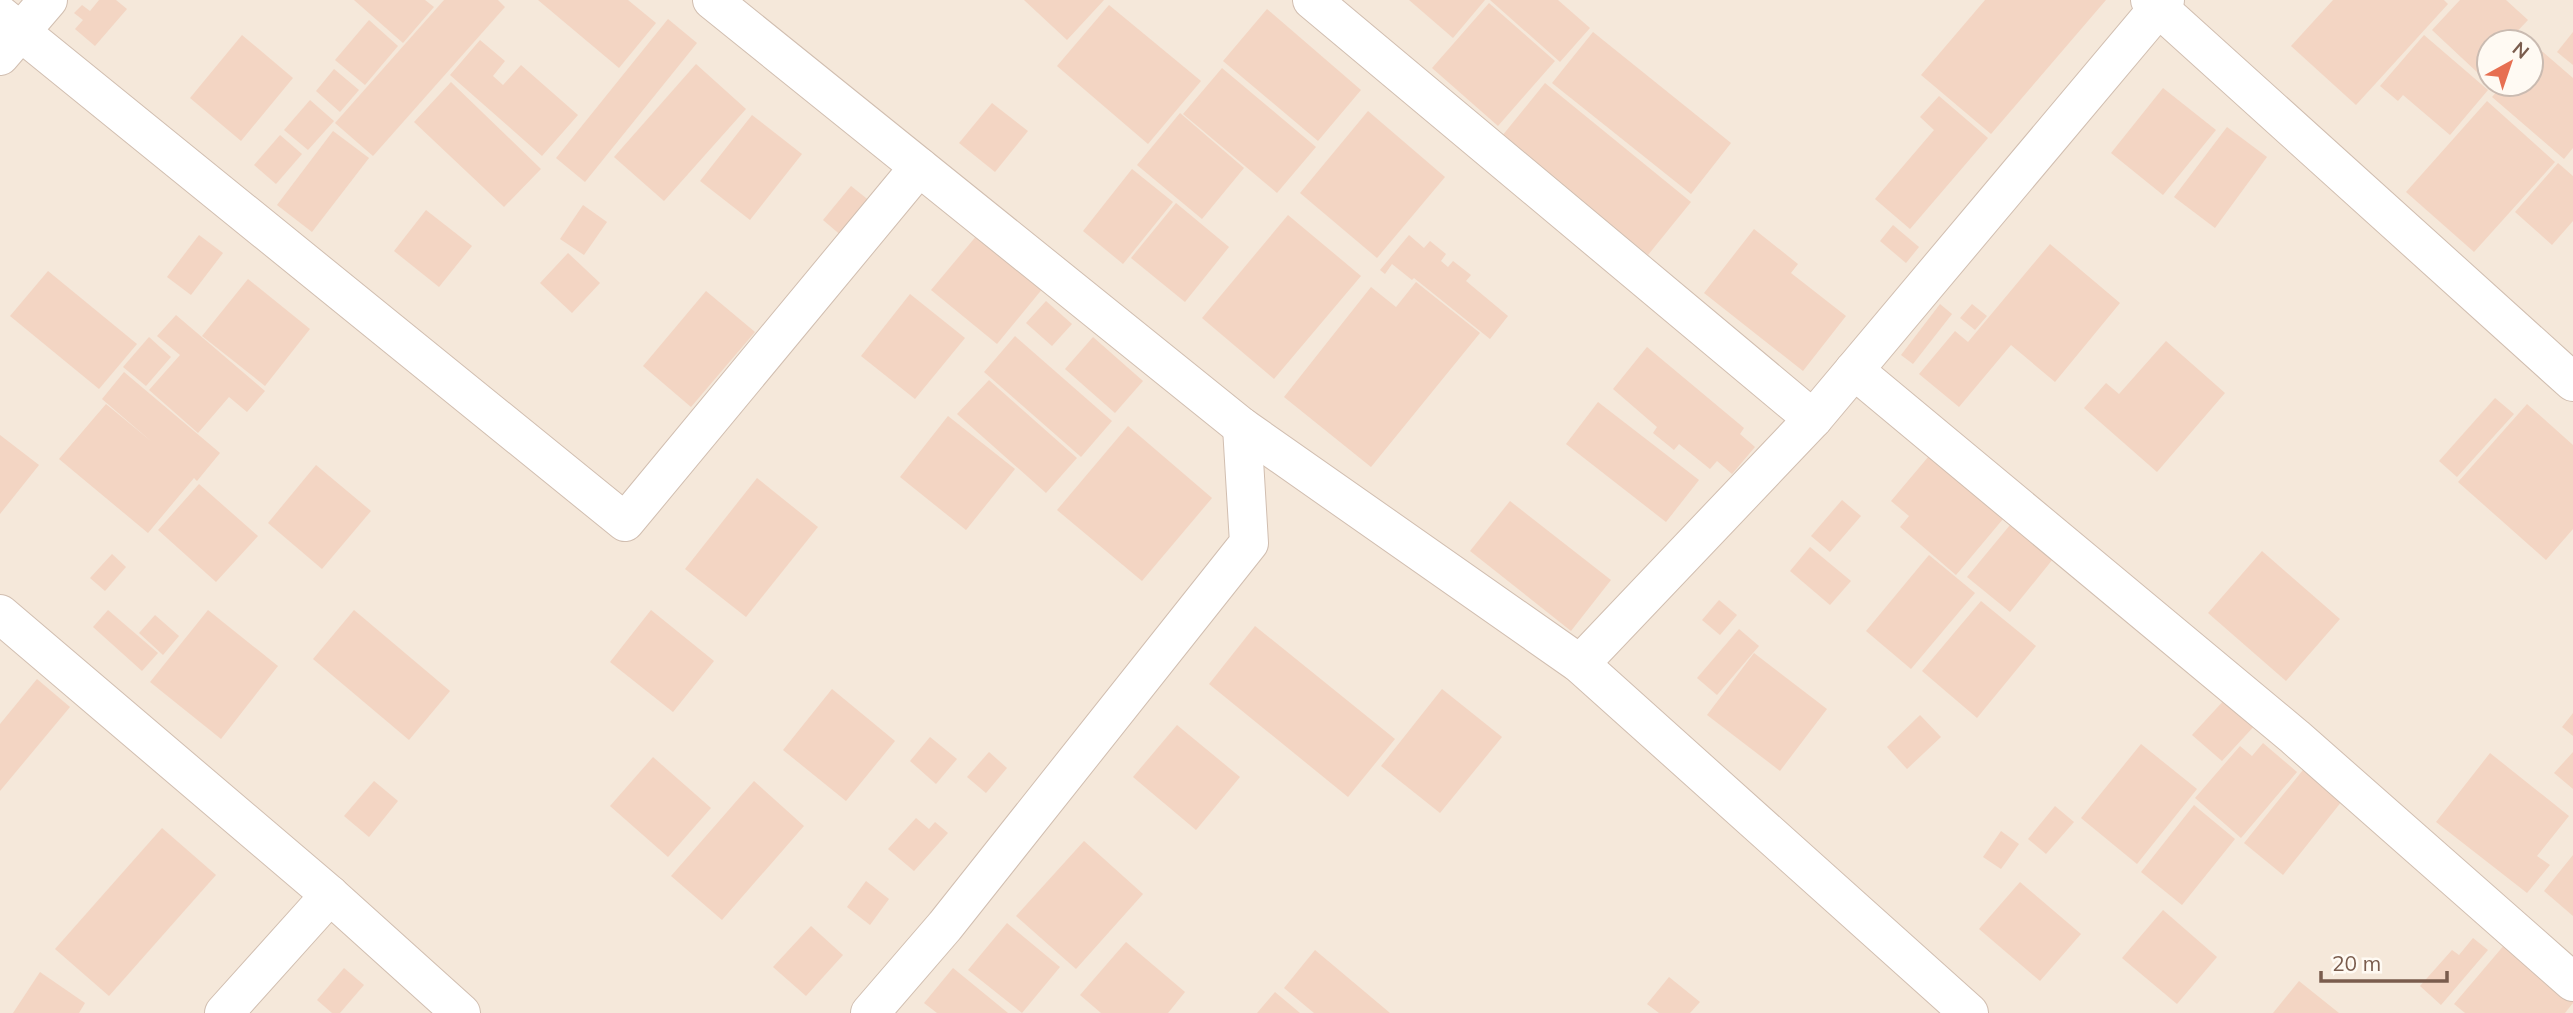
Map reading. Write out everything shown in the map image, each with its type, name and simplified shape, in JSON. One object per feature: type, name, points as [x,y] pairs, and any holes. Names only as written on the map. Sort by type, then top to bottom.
[{"type":"street","points":[[48,0],[6,34],[625,522],[919,167]]},
{"type":"street","points":[[712,0],[1242,427],[1580,664],[1969,1013]]},
{"type":"street","points":[[1312,0],[1813,419]]},
{"type":"street","points":[[1580,664],[1813,419],[2158,2],[2573,382]]},
{"type":"street","points":[[1854,370],[2295,737],[2573,982]]},
{"type":"street","points":[[870,1013],[945,926],[1249,543],[1242,427]]},
{"type":"street","points":[[0,614],[330,895],[461,1013]]},
{"type":"street","points":[[224,1013],[330,895]]},
{"type":"shaded area","points":[[0,0],[2573,0],[2573,1013],[0,1013]]},
{"type":"building","points":[[99,0],[116,0],[127,9],[95,46],[75,29],[83,20],[74,13],[82,5],[90,11]]},
{"type":"building","points":[[354,0],[425,0],[434,7],[403,43]]},
{"type":"building","points":[[444,0],[498,0],[505,7],[373,156],[335,123]]},
{"type":"building","points":[[538,0],[628,0],[656,23],[619,68]]},
{"type":"building","points":[[1024,0],[1104,0],[1067,40]]},
{"type":"building","points":[[1409,0],[1485,0],[1453,38]]},
{"type":"building","points":[[1490,0],[1558,0],[1590,28],[1560,62]]},
{"type":"building","points":[[1985,0],[2106,0],[1991,134],[1921,75]]},
{"type":"building","points":[[2333,0],[2444,0],[2448,4],[2356,105],[2291,46]]},
{"type":"building","points":[[2460,0],[2506,0],[2528,20],[2520,28],[2475,28],[2475,70],[2432,30]]},
{"type":"building","points":[[1489,3],[1555,61],[1498,126],[1432,68]]},
{"type":"building","points":[[1109,5],[1201,81],[1148,144],[1057,66]]},
{"type":"building","points":[[1267,9],[1361,90],[1318,141],[1223,61]]},
{"type":"building","points":[[668,19],[697,43],[585,182],[556,158]]},
{"type":"building","points":[[369,20],[398,46],[365,85],[335,60]]},
{"type":"building","points":[[1593,32],[1731,143],[1691,194],[1552,83]]},
{"type":"building","points":[[2573,32],[2573,65],[2557,52]]},
{"type":"building","points":[[242,35],[293,78],[241,141],[190,98]]},
{"type":"building","points":[[2424,35],[2475,79],[2475,98],[2481,98],[2450,135],[2403,95],[2398,101],[2380,86]]},
{"type":"building","points":[[480,40],[505,61],[493,76],[503,85],[521,65],[578,115],[542,156],[450,75]]},
{"type":"building","points":[[2545,54],[2573,78],[2573,148],[2564,159],[2493,98],[2545,98]]},
{"type":"building","points":[[696,64],[746,109],[664,201],[614,157]]},
{"type":"building","points":[[1222,68],[1316,147],[1277,193],[1183,114]]},
{"type":"building","points":[[334,69],[359,90],[340,112],[316,91]]},
{"type":"building","points":[[451,82],[541,169],[504,207],[414,122]]},
{"type":"building","points":[[1545,83],[1691,202],[1648,255],[1502,136]]},
{"type":"building","points":[[2163,88],[2216,130],[2163,195],[2111,153]]},
{"type":"building","points":[[1939,96],[1988,138],[1910,229],[1875,199],[1934,130],[1920,117]]},
{"type":"building","points":[[310,100],[334,121],[308,150],[284,130]]},
{"type":"building","points":[[2487,101],[2555,162],[2474,252],[2406,192]]},
{"type":"building","points":[[992,103],[1028,131],[995,172],[959,143]]},
{"type":"building","points":[[1368,111],[1445,177],[1377,258],[1300,193]]},
{"type":"building","points":[[1180,113],[1244,168],[1202,219],[1137,165]]},
{"type":"building","points":[[752,115],[802,154],[750,220],[700,181]]},
{"type":"building","points":[[2227,127],[2267,157],[2215,228],[2174,197]]},
{"type":"building","points":[[333,131],[369,158],[312,232],[277,205]]},
{"type":"building","points":[[280,135],[302,154],[276,184],[254,165]]},
{"type":"building","points":[[2558,163],[2573,176],[2573,221],[2552,245],[2515,212]]},
{"type":"building","points":[[1132,169],[1173,202],[1123,264],[1083,231]]},
{"type":"building","points":[[851,186],[871,202],[843,237],[823,220]]},
{"type":"building","points":[[1176,203],[1229,247],[1185,302],[1131,258]]},
{"type":"building","points":[[583,205],[607,222],[584,255],[560,239]]},
{"type":"building","points":[[426,210],[472,246],[439,287],[394,251]]},
{"type":"building","points":[[1288,215],[1361,276],[1274,379],[1202,318]]},
{"type":"building","points":[[1893,225],[1919,247],[1906,263],[1880,241]]},
{"type":"building","points":[[983,228],[1048,282],[997,344],[931,290]]},
{"type":"building","points":[[1754,229],[1798,264],[1791,273],[1846,316],[1803,371],[1704,293]]},
{"type":"building","points":[[199,235],[223,253],[191,295],[167,277]]},
{"type":"building","points":[[1409,235],[1424,248],[1430,241],[1446,254],[1441,261],[1448,267],[1453,261],[1471,275],[1466,281],[1508,316],[1490,339],[1414,278],[1412,280],[1392,264],[1385,274],[1380,270]]},
{"type":"building","points":[[2050,244],[2120,303],[2055,382],[2011,345],[1959,407],[1919,374],[1955,331],[1968,342]]},
{"type":"building","points":[[568,253],[600,283],[572,313],[540,283]]},
{"type":"building","points":[[48,271],[137,344],[99,389],[10,316]]},
{"type":"building","points":[[248,279],[310,329],[265,386],[202,336]]},
{"type":"building","points":[[1416,282],[1480,333],[1371,467],[1284,397],[1371,287],[1396,307]]},
{"type":"building","points":[[706,291],[755,332],[691,407],[643,366]]},
{"type":"building","points":[[910,294],[965,338],[915,399],[861,356]]},
{"type":"building","points":[[1046,301],[1072,324],[1052,346],[1026,323]]},
{"type":"building","points":[[1940,304],[1952,314],[1913,364],[1901,355]]},
{"type":"building","points":[[1972,304],[1987,316],[1975,330],[1960,318]]},
{"type":"building","points":[[176,315],[265,391],[247,412],[229,397],[198,433],[149,390],[180,355],[157,336]]},
{"type":"building","points":[[1015,336],[1112,421],[1081,457],[984,372]]},
{"type":"building","points":[[149,337],[171,357],[146,386],[123,367]]},
{"type":"building","points":[[1093,337],[1143,381],[1115,413],[1065,369]]},
{"type":"building","points":[[2166,341],[2225,393],[2157,472],[2084,408],[2106,383],[2119,394]]},
{"type":"building","points":[[1647,347],[1744,428],[1740,434],[1755,447],[1732,474],[1717,461],[1710,469],[1679,444],[1674,450],[1653,433],[1657,427],[1613,389]]},
{"type":"building","points":[[124,372],[220,453],[197,481],[194,478],[148,533],[59,459],[106,404],[152,442],[102,399]]},
{"type":"building","points":[[989,380],[1077,458],[1046,493],[957,414]]},
{"type":"building","points":[[2495,398],[2514,414],[2457,477],[2439,461]]},
{"type":"building","points":[[1598,402],[1699,480],[1666,522],[1566,444]]},
{"type":"building","points":[[2527,404],[2573,445],[2573,529],[2546,560],[2458,482]]},
{"type":"building","points":[[948,416],[1015,469],[966,530],[900,477]]},
{"type":"building","points":[[1128,426],[1212,498],[1142,581],[1057,510]]},
{"type":"building","points":[[0,435],[39,465],[0,514]]},
{"type":"building","points":[[1929,456],[2003,519],[1956,575],[1900,527],[1909,516],[1891,501]]},
{"type":"building","points":[[316,465],[371,511],[322,569],[268,523]]},
{"type":"building","points":[[757,478],[818,527],[746,617],[685,569]]},
{"type":"building","points":[[199,484],[258,536],[216,582],[158,530]]},
{"type":"building","points":[[1842,500],[1861,516],[1830,552],[1811,536]]},
{"type":"building","points":[[1510,501],[1611,580],[1571,631],[1470,551]]},
{"type":"building","points":[[2010,525],[2053,559],[2010,612],[1967,577]]},
{"type":"building","points":[[1810,547],[1851,581],[1830,605],[1790,571]]},
{"type":"building","points":[[2262,551],[2340,619],[2286,681],[2208,613]]},
{"type":"building","points":[[112,554],[126,567],[105,591],[90,578]]},
{"type":"building","points":[[1929,555],[1975,593],[1911,669],[1866,631]]},
{"type":"building","points":[[1719,600],[1737,615],[1720,635],[1702,620]]},
{"type":"building","points":[[1981,601],[2036,646],[1977,718],[1922,671]]},
{"type":"building","points":[[108,610],[158,653],[142,671],[93,627]]},
{"type":"building","points":[[208,610],[278,666],[221,739],[150,682]]},
{"type":"building","points":[[354,610],[450,691],[409,740],[313,659]]},
{"type":"building","points":[[651,610],[714,661],[673,712],[610,662]]},
{"type":"building","points":[[155,615],[179,636],[163,655],[139,633]]},
{"type":"building","points":[[1255,626],[1395,739],[1348,797],[1209,684]]},
{"type":"building","points":[[1739,629],[1759,646],[1717,695],[1697,678]]},
{"type":"building","points":[[1754,653],[1827,709],[1780,771],[1707,715]]},
{"type":"building","points":[[37,679],[70,707],[0,791],[0,724]]},
{"type":"building","points":[[832,689],[895,741],[846,801],[783,750]]},
{"type":"building","points":[[1442,689],[1502,737],[1440,813],[1381,766]]},
{"type":"building","points":[[2227,697],[2257,723],[2222,761],[2192,735]]},
{"type":"building","points":[[2573,713],[2573,736],[2562,727]]},
{"type":"building","points":[[1920,715],[1941,737],[1907,769],[1887,747]]},
{"type":"building","points":[[1177,725],[1240,777],[1196,830],[1133,777]]},
{"type":"building","points":[[930,737],[957,759],[936,784],[910,761]]},
{"type":"building","points":[[2263,743],[2297,772],[2241,838],[2195,798],[2240,746],[2252,756]]},
{"type":"building","points":[[2141,744],[2197,789],[2137,864],[2081,818]]},
{"type":"building","points":[[989,752],[1007,768],[986,793],[967,777]]},
{"type":"building","points":[[2573,752],[2573,789],[2554,773]]},
{"type":"building","points":[[2490,753],[2569,816],[2537,856],[2550,865],[2527,893],[2436,822]]},
{"type":"building","points":[[653,757],[711,808],[668,857],[610,806]]},
{"type":"building","points":[[2303,770],[2342,801],[2283,875],[2244,843]]},
{"type":"building","points":[[374,781],[398,801],[369,837],[344,816]]},
{"type":"building","points":[[754,781],[804,826],[722,920],[671,876]]},
{"type":"building","points":[[2194,805],[2235,839],[2182,905],[2141,872]]},
{"type":"building","points":[[2055,806],[2074,822],[2046,854],[2028,839]]},
{"type":"building","points":[[916,818],[929,829],[935,822],[948,833],[914,871],[888,849]]},
{"type":"building","points":[[162,828],[216,875],[109,996],[55,949]]},
{"type":"building","points":[[2001,831],[2019,844],[2001,869],[1983,857]]},
{"type":"building","points":[[1084,841],[1143,894],[1076,969],[1016,916]]},
{"type":"building","points":[[2573,855],[2573,916],[2544,891]]},
{"type":"building","points":[[866,881],[889,899],[870,925],[847,907]]},
{"type":"building","points":[[2020,882],[2081,934],[2040,981],[1979,929]]},
{"type":"building","points":[[2163,910],[2217,957],[2177,1004],[2122,958]]},
{"type":"building","points":[[1007,923],[1060,967],[1022,1013],[968,970]]},
{"type":"building","points":[[811,926],[843,955],[806,996],[773,967]]},
{"type":"building","points":[[2511,937],[2573,989],[2573,1003],[2565,1013],[2465,1013],[2454,1004]]},
{"type":"building","points":[[2473,938],[2488,950],[2441,1005],[2420,986],[2452,950],[2459,955]]},
{"type":"building","points":[[1126,942],[1185,992],[1168,1013],[1101,1013],[1080,995]]},
{"type":"building","points":[[1315,950],[1390,1013],[1314,1013],[1284,988]]},
{"type":"building","points":[[344,968],[364,985],[340,1013],[332,1013],[317,1000]]},
{"type":"building","points":[[953,968],[1008,1013],[937,1013],[924,1003]]},
{"type":"building","points":[[40,972],[85,1003],[79,1013],[13,1013]]},
{"type":"building","points":[[1669,977],[1700,1002],[1690,1013],[1659,1013],[1647,1004]]},
{"type":"building","points":[[2299,981],[2339,1013],[2273,1013]]},
{"type":"building","points":[[1275,992],[1300,1013],[1257,1013]]}]
